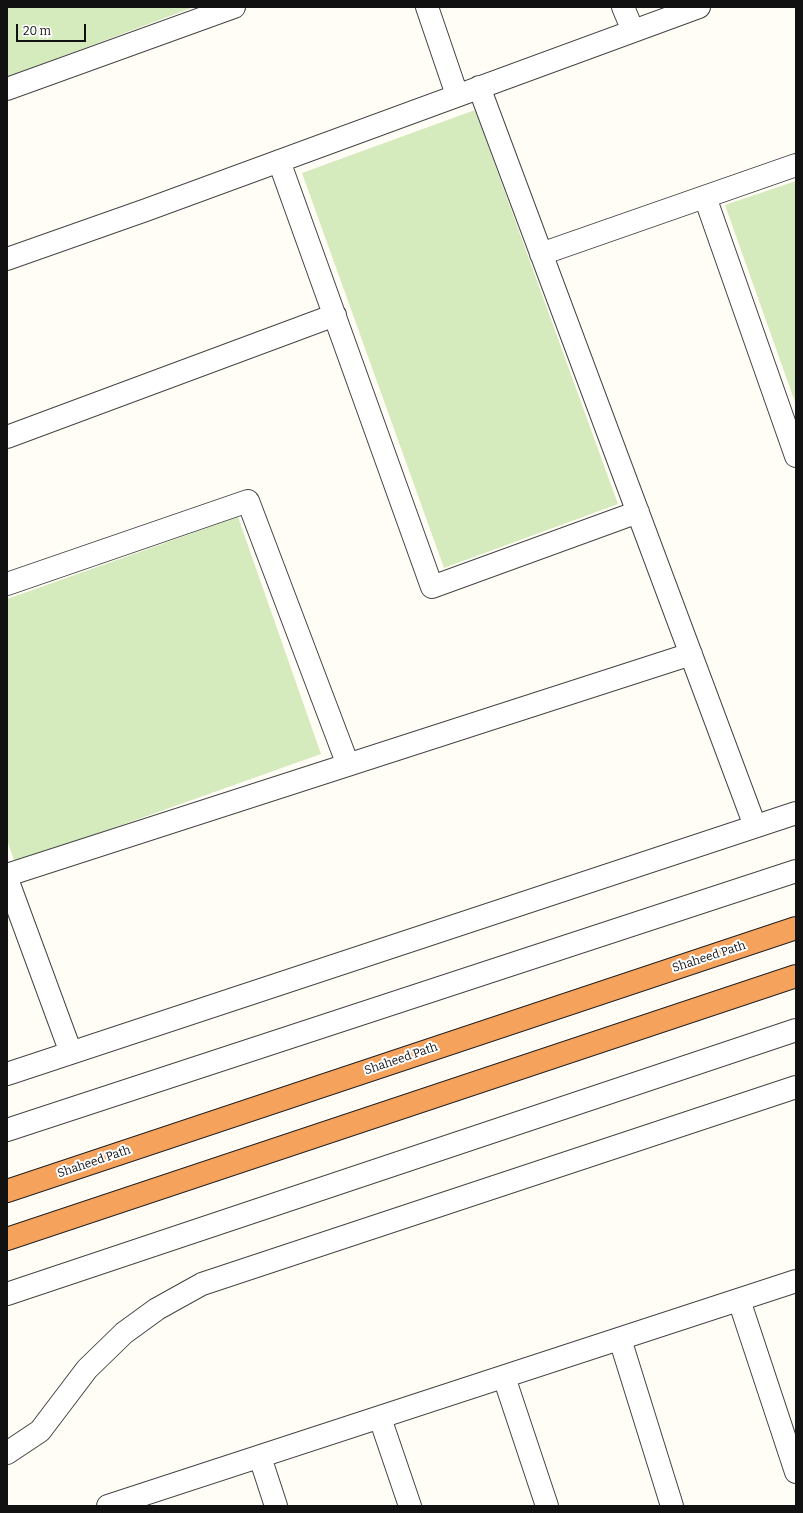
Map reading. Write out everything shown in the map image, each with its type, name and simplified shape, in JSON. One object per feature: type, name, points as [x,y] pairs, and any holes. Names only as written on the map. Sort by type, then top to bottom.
[{"type":"highway","name":"Shaheed Path","points":[[7,1191],[796,928]]},
{"type":"highway","points":[[7,1239],[796,976]]},
{"type":"street","points":[[7,89],[234,7]]},
{"type":"street","points":[[427,7],[457,95]]},
{"type":"street","points":[[623,7],[633,31]]},
{"type":"street","points":[[7,259],[699,7]]},
{"type":"street","points":[[479,87],[755,826]]},
{"type":"street","points":[[279,161],[432,587],[638,512]]},
{"type":"street","points":[[541,254],[796,165]]},
{"type":"street","points":[[705,197],[796,456]]},
{"type":"street","points":[[7,437],[335,316]]},
{"type":"street","points":[[7,584],[248,501],[348,765]]},
{"type":"street","points":[[7,875],[690,654]]},
{"type":"street","points":[[7,1074],[796,813]]},
{"type":"street","points":[[7,1130],[796,871]]},
{"type":"street","points":[[7,879],[71,1053]]},
{"type":"street","points":[[7,1294],[796,1030]]},
{"type":"street","points":[[7,1453],[40,1431],[87,1369],[124,1333],[157,1309],[202,1284],[796,1087]]},
{"type":"street","points":[[108,1506],[145,1500],[260,1457],[796,1281]]},
{"type":"street","points":[[738,1300],[796,1472]]},
{"type":"street","points":[[620,1339],[672,1506]]},
{"type":"street","points":[[504,1377],[547,1506]]},
{"type":"street","points":[[380,1418],[410,1506]]},
{"type":"street","points":[[260,1457],[276,1506]]},
{"type":"green space","points":[[7,7],[194,7],[7,77]]},
{"type":"green space","points":[[475,110],[618,504],[444,568],[302,173]]},
{"type":"green space","points":[[796,181],[796,405],[725,205]]},
{"type":"green space","points":[[238,517],[321,754],[15,863],[7,840],[7,599]]}]
